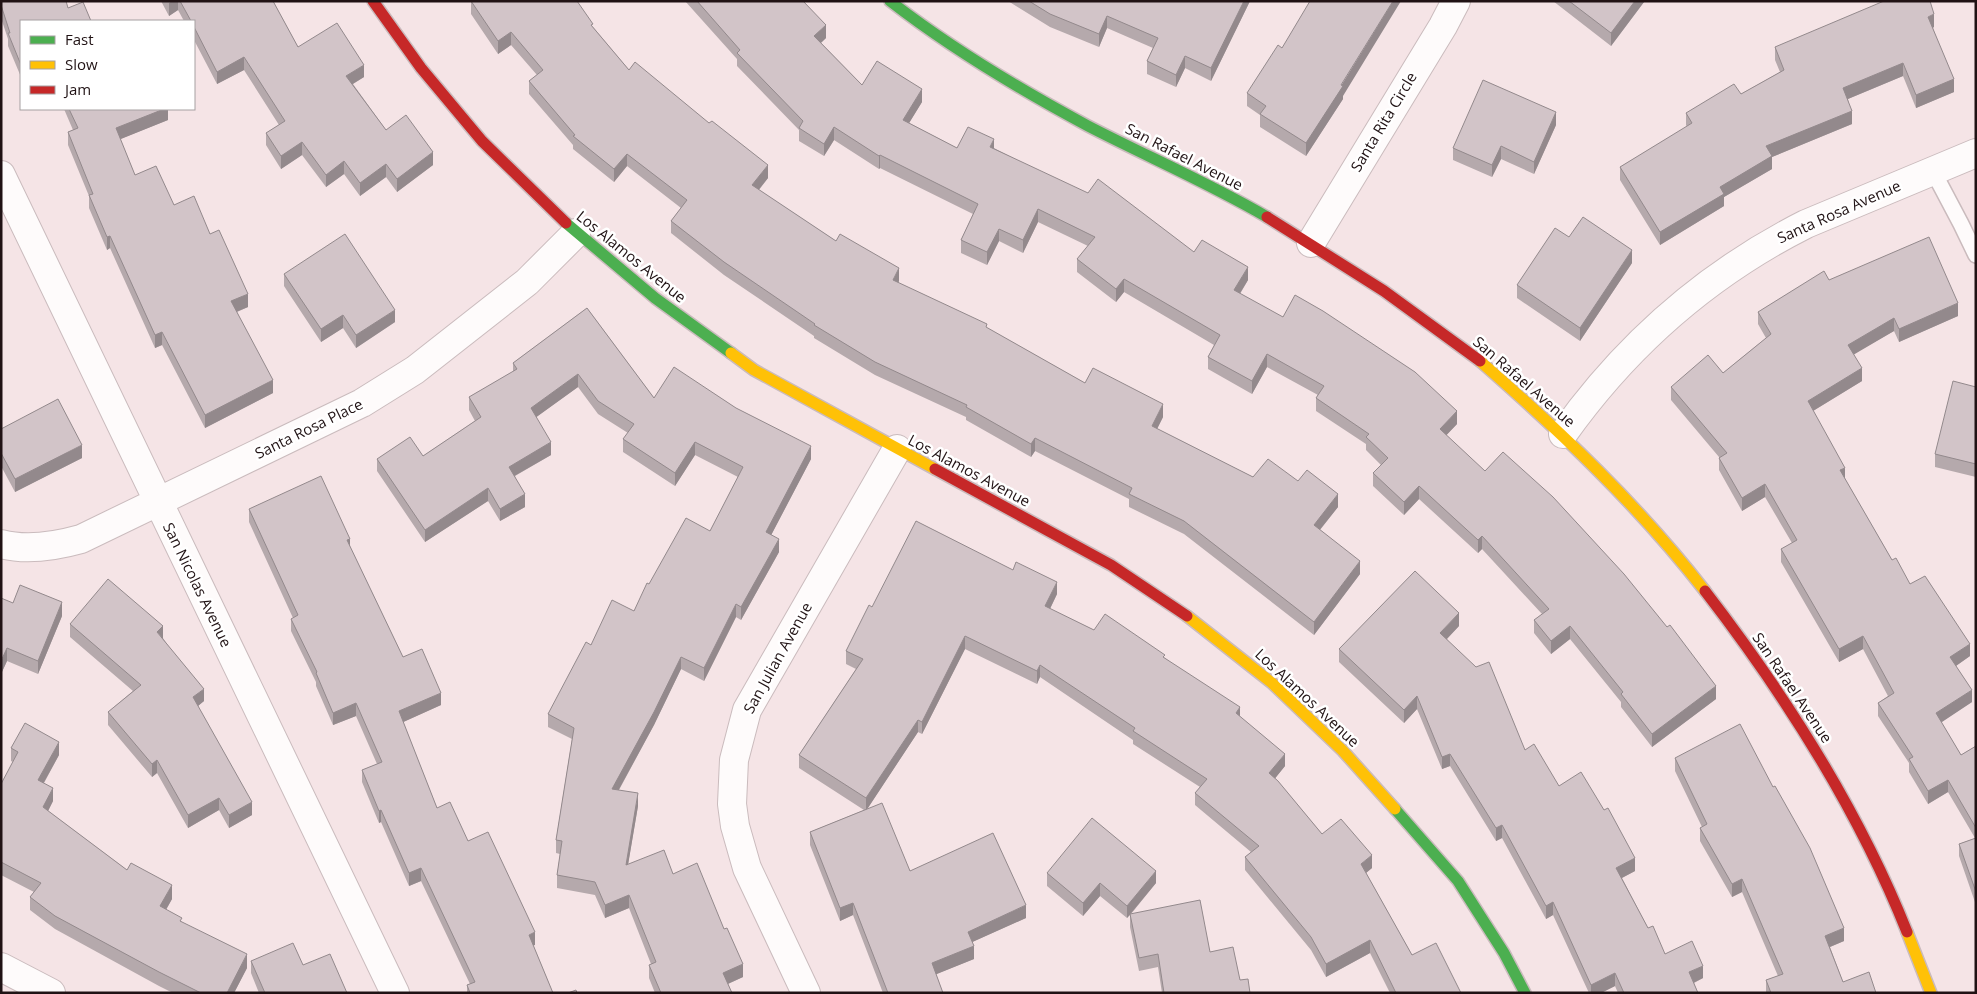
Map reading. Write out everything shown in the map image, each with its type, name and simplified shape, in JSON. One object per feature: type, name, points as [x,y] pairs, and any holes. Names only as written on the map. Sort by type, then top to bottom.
[{"type":"street","name":"Los Alamos Avenue","points":[[372,1],[422,68],[482,140],[576,233],[655,298],[754,370],[1111,565],[1198,623],[1272,683],[1343,751],[1458,880],[1504,953],[1525,993]]},
{"type":"street","name":"San Rafael Avenue","points":[[890,1],[910,17],[986,67],[1066,114],[1252,208],[1311,242],[1382,289],[1477,358],[1563,434],[1650,526],[1708,594],[1773,682],[1826,766],[1873,853],[1914,943],[1931,993]]},
{"type":"street","name":"Santa Rita Circle","points":[[1311,242],[1443,26],[1456,1]]},
{"type":"street","name":"Santa Rosa Avenue","points":[[1563,434],[1587,400],[1630,351],[1677,308],[1728,269],[1806,224],[1976,153]]},
{"type":"street","name":"San Nicolas Avenue","points":[[1,176],[395,993]]},
{"type":"street","name":"Santa Rosa Place","points":[[1,544],[36,547],[66,544],[81,539],[362,403],[415,370],[527,282],[576,233]]},
{"type":"street","name":"San Julian Avenue","points":[[806,993],[747,868],[735,826],[732,804],[734,760],[747,710],[897,449]]},
{"type":"street","points":[[1,968],[51,993]]},
{"type":"lane","points":[[1932,171],[1962,224],[1976,255]]},
{"type":"building","points":[[1,1],[66,1],[68,8],[83,2],[91,20],[20,20],[20,63],[8,33],[10,33]]},
{"type":"building","points":[[180,1],[273,1],[298,47],[337,23],[364,65],[346,76],[386,130],[406,115],[433,152],[397,179],[386,164],[360,183],[344,161],[326,175],[302,142],[281,156],[266,133],[285,121],[244,57],[217,72],[195,29],[195,20],[190,20]]},
{"type":"building","points":[[471,1],[577,1],[593,24],[591,25],[629,70],[635,62],[709,123],[712,121],[768,165],[752,185],[836,241],[840,234],[899,268],[893,280],[987,324],[986,327],[1085,383],[1093,368],[1163,404],[1152,426],[1253,477],[1268,459],[1298,481],[1307,470],[1338,494],[1314,525],[1360,561],[1314,622],[1184,521],[1129,494],[1132,488],[1035,438],[1031,444],[966,407],[967,405],[875,362],[814,325],[724,262],[671,221],[687,200],[627,154],[614,169],[573,136],[575,135],[529,81],[543,70],[511,32],[498,41]]},
{"type":"building","points":[[697,1],[803,1],[826,25],[814,36],[862,85],[877,61],[922,89],[903,120],[957,148],[968,127],[994,139],[990,147],[1088,193],[1098,179],[1194,252],[1202,240],[1248,267],[1234,290],[1283,317],[1295,295],[1323,311],[1415,372],[1457,411],[1440,429],[1485,471],[1503,452],[1553,497],[1624,574],[1667,627],[1670,625],[1716,686],[1652,734],[1621,694],[1623,692],[1570,626],[1551,641],[1534,620],[1549,609],[1482,536],[1478,540],[1419,486],[1404,502],[1373,473],[1388,458],[1366,437],[1369,434],[1316,398],[1324,386],[1267,354],[1252,381],[1208,357],[1220,335],[1124,279],[1116,289],[1077,259],[1095,237],[1038,209],[1023,240],[999,229],[987,252],[961,240],[978,204],[879,156],[834,127],[824,144],[799,128],[803,121],[737,53],[740,50]]},
{"type":"building","points":[[1029,1],[1244,1],[1211,68],[1185,56],[1176,75],[1147,61],[1158,38],[1107,16],[1099,34],[1050,14]]},
{"type":"building","points":[[1310,1],[1393,1],[1341,85],[1343,86],[1306,143],[1260,114],[1266,106],[1247,93],[1278,45],[1282,48]]},
{"type":"building","points":[[1569,1],[1635,1],[1611,33]]},
{"type":"building","points":[[1884,1],[1930,1],[1934,14],[1928,17],[1954,79],[1916,95],[1903,63],[1843,88],[1852,111],[1766,146],[1772,156],[1720,187],[1724,194],[1660,232],[1620,167],[1692,123],[1686,113],[1734,84],[1741,94],[1784,70],[1775,47]]},
{"type":"building","points":[[1483,80],[1556,112],[1534,162],[1501,146],[1492,165],[1453,148]]},
{"type":"building","points":[[69,110],[161,110],[116,128],[135,175],[156,166],[174,205],[194,196],[210,234],[219,230],[248,294],[231,301],[273,380],[205,415],[162,332],[155,335],[110,236],[107,237],[89,195],[93,194],[68,132],[78,128]]},
{"type":"building","points":[[1583,217],[1632,250],[1580,328],[1517,285],[1555,228],[1569,237]]},
{"type":"building","points":[[345,234],[395,310],[356,335],[343,315],[321,329],[284,274]]},
{"type":"building","points":[[1929,237],[1958,303],[1899,329],[1894,318],[1848,345],[1862,368],[1808,401],[1845,468],[1840,470],[1892,560],[1896,558],[1910,584],[1925,576],[1970,644],[1950,657],[1972,690],[1936,713],[1961,755],[1976,746],[1976,828],[1948,780],[1928,791],[1909,759],[1913,757],[1878,703],[1894,693],[1863,636],[1839,649],[1781,549],[1797,540],[1765,484],[1742,498],[1719,458],[1727,453],[1671,387],[1708,355],[1723,373],[1771,334],[1758,312],[1824,271],[1829,280]]},
{"type":"building","points":[[587,308],[654,398],[674,367],[736,408],[811,446],[766,532],[779,539],[741,607],[736,604],[704,668],[681,657],[654,712],[612,789],[638,793],[626,865],[664,850],[673,874],[697,863],[724,929],[727,928],[743,964],[723,973],[732,993],[661,993],[649,965],[656,962],[629,895],[605,905],[595,882],[557,875],[562,841],[556,840],[574,728],[548,714],[586,642],[591,645],[612,600],[634,611],[647,583],[649,584],[686,518],[710,531],[743,467],[695,442],[675,473],[623,439],[634,424],[598,401],[578,374],[531,408],[551,442],[509,467],[525,494],[500,509],[488,488],[425,530],[377,459],[410,437],[423,456],[481,417],[469,397],[517,369],[513,363]]},
{"type":"building","points":[[1953,381],[1976,387],[1976,464],[1935,454]]},
{"type":"building","points":[[58,399],[82,445],[15,479],[1,453],[1,429]]},
{"type":"building","points":[[321,476],[350,539],[347,540],[403,657],[422,649],[441,693],[399,711],[437,808],[450,802],[468,841],[488,832],[535,932],[529,935],[553,993],[470,993],[467,985],[475,982],[421,868],[409,873],[381,810],[379,811],[362,770],[382,762],[356,703],[333,713],[317,672],[291,619],[298,615],[249,509]]},
{"type":"building","points":[[916,521],[1013,570],[1016,562],[1057,582],[1045,606],[1094,630],[1105,614],[1165,655],[1163,657],[1240,707],[1236,713],[1285,754],[1269,773],[1278,781],[1322,834],[1341,819],[1372,855],[1361,864],[1412,955],[1436,943],[1461,993],[1396,993],[1370,940],[1326,964],[1311,937],[1245,857],[1259,846],[1195,793],[1207,779],[1133,731],[1135,728],[1040,665],[1037,671],[965,636],[922,722],[918,720],[866,798],[799,755],[863,659],[846,651],[869,605],[872,607]]},
{"type":"building","points":[[1415,571],[1459,613],[1440,633],[1476,667],[1489,662],[1525,750],[1534,744],[1559,786],[1581,772],[1604,810],[1608,808],[1635,858],[1616,868],[1648,928],[1653,926],[1665,954],[1692,941],[1703,966],[1689,972],[1698,993],[1624,993],[1615,973],[1591,985],[1553,902],[1546,906],[1502,825],[1496,828],[1450,754],[1442,757],[1417,696],[1404,710],[1339,649]]},
{"type":"building","points":[[108,579],[163,626],[157,632],[204,689],[193,697],[252,802],[229,815],[219,798],[188,815],[157,760],[152,764],[108,712],[141,685],[70,624]]},
{"type":"building","points":[[20,585],[62,602],[38,661],[7,648],[1,661],[1,598],[13,603]]},
{"type":"building","points":[[25,723],[59,742],[38,780],[53,788],[43,807],[127,870],[131,863],[172,885],[160,906],[182,918],[180,921],[247,954],[227,993],[201,993],[55,916],[30,897],[41,883],[1,862],[1,784],[18,752],[11,748]]},
{"type":"building","points":[[1740,724],[1773,787],[1775,786],[1810,848],[1844,928],[1825,936],[1843,982],[1869,972],[1876,993],[1771,993],[1766,980],[1783,974],[1742,879],[1732,884],[1700,828],[1707,824],[1675,758]]},
{"type":"building","points":[[882,803],[910,871],[993,833],[1026,905],[968,932],[974,946],[932,963],[943,993],[888,993],[853,903],[840,908],[810,832]]},
{"type":"building","points":[[1092,818],[1156,871],[1127,906],[1100,883],[1083,903],[1047,873]]},
{"type":"building","points":[[1976,838],[1976,892],[1959,844]]},
{"type":"building","points":[[1200,900],[1210,952],[1233,947],[1240,980],[1248,979],[1250,993],[1164,993],[1158,954],[1139,958],[1130,914]]},
{"type":"building","points":[[293,943],[303,965],[330,954],[347,993],[265,993],[251,961]]},
{"type":"traffic: fast","points":[[890,1],[913,19],[986,68],[1037,98],[1088,126],[1201,181],[1267,217]]},
{"type":"traffic: fast","points":[[566,223],[655,298],[731,353]]},
{"type":"traffic: fast","points":[[1395,809],[1458,881],[1504,953],[1525,993]]},
{"type":"traffic: slow","points":[[731,353],[754,370],[935,469]]},
{"type":"traffic: slow","points":[[1480,361],[1598,471],[1653,529],[1705,591]]},
{"type":"traffic: slow","points":[[1187,616],[1272,683],[1343,751],[1395,809]]},
{"type":"traffic: slow","points":[[1907,932],[1931,993]]},
{"type":"traffic: jam","points":[[373,1],[421,68],[482,141],[566,223]]},
{"type":"traffic: jam","points":[[1267,217],[1384,291],[1480,361]]},
{"type":"traffic: jam","points":[[935,469],[1111,565],[1187,616]]},
{"type":"traffic: jam","points":[[1705,591],[1764,671],[1818,755],[1866,842],[1888,886],[1907,932]]}]
